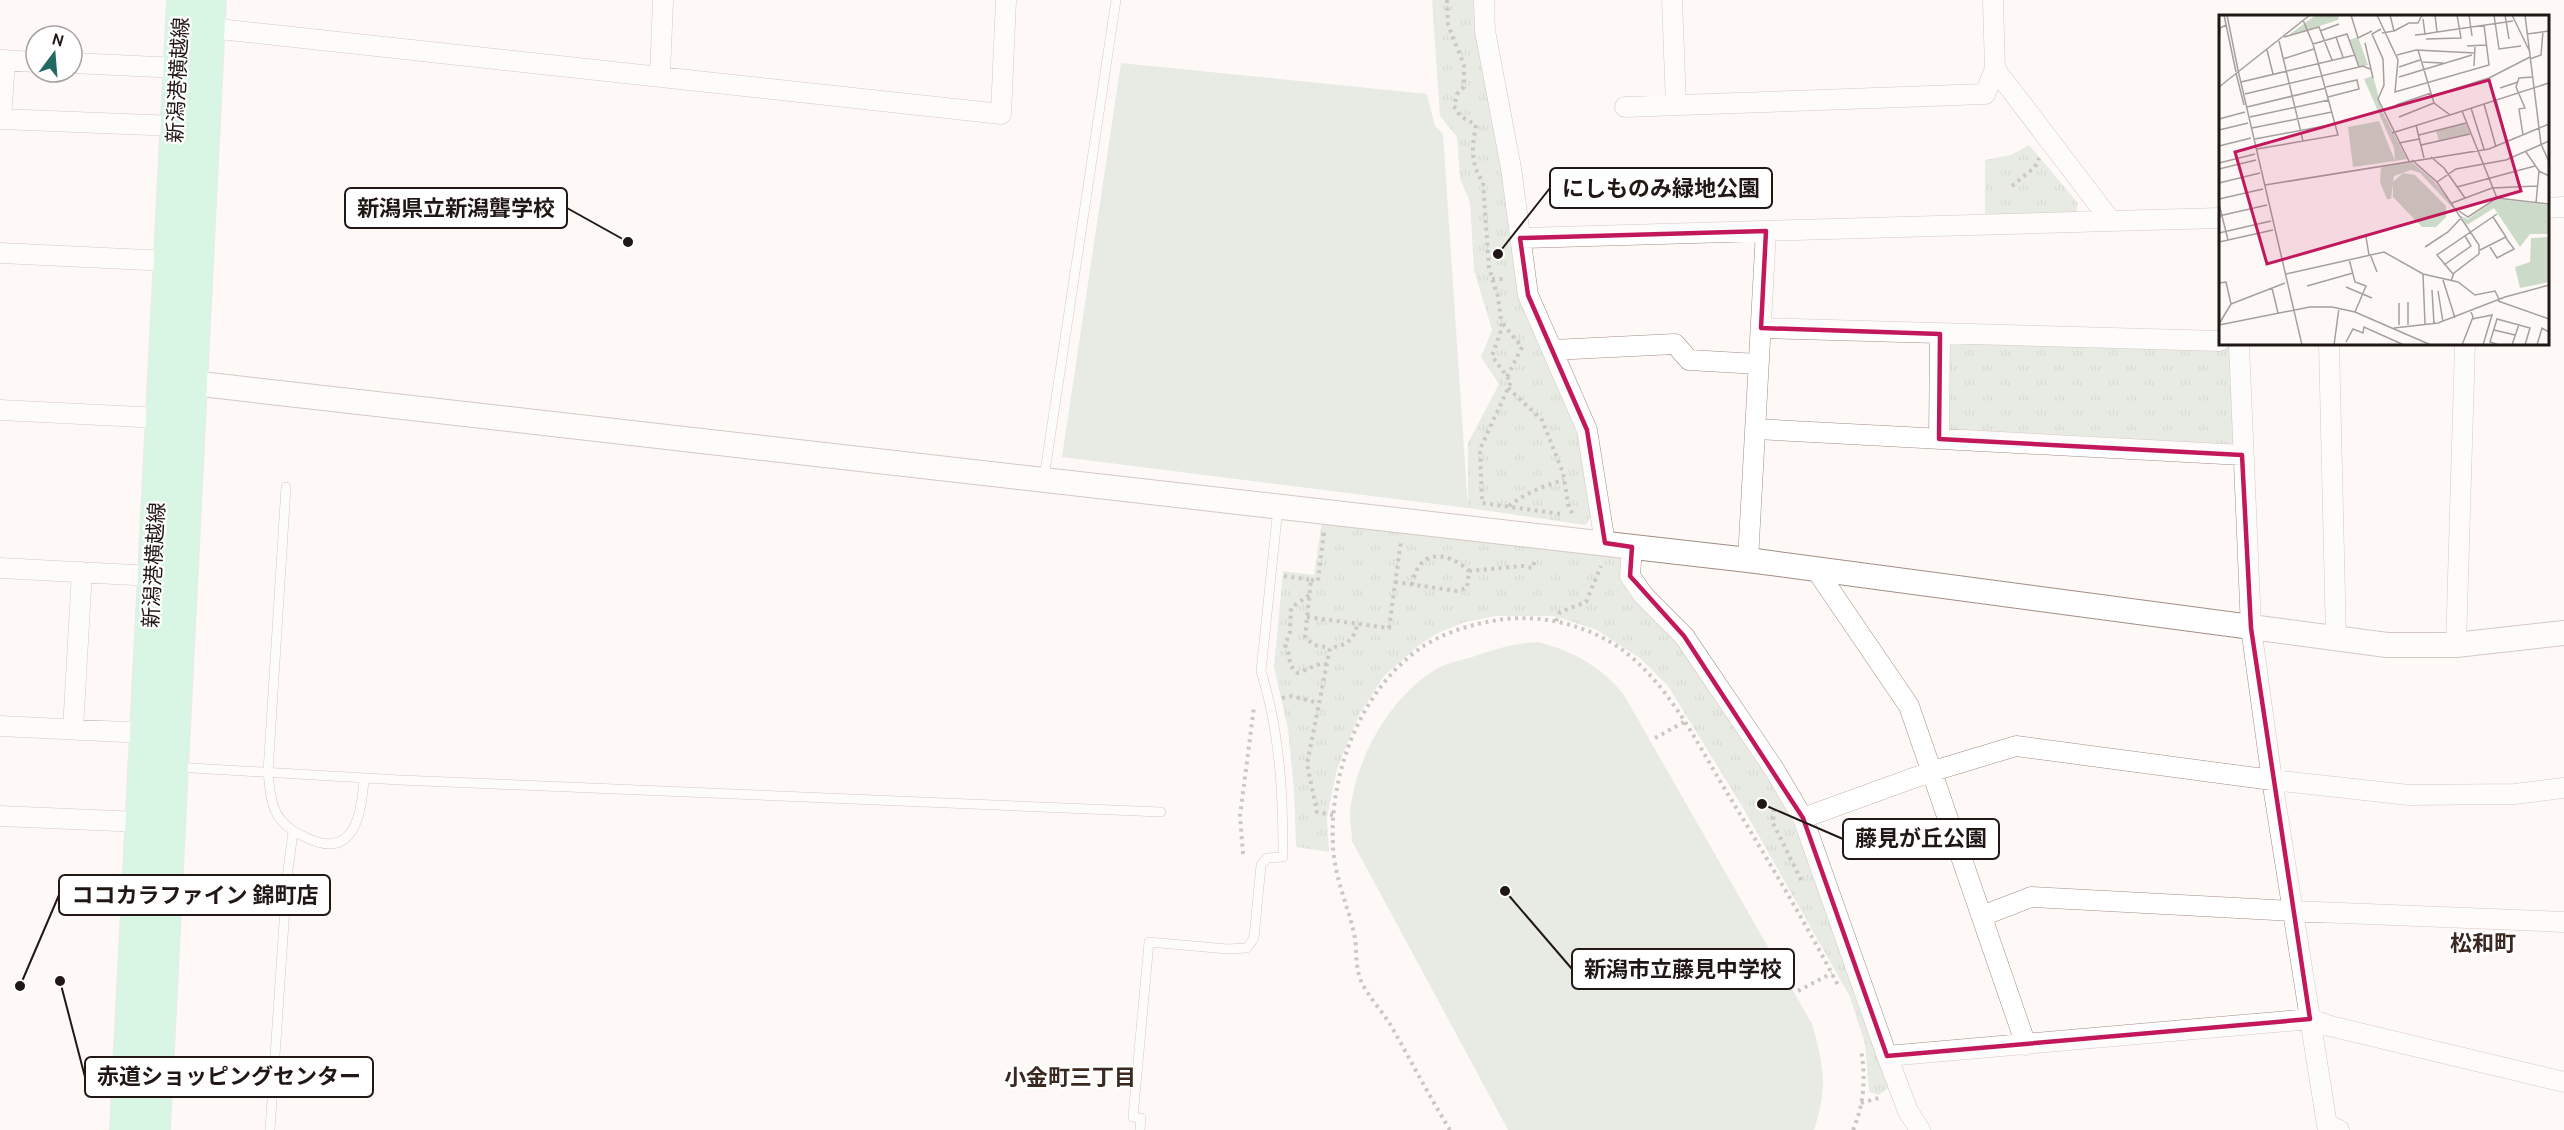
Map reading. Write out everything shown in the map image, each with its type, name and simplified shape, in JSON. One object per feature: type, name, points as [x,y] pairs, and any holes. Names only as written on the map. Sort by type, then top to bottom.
[{"type":"main road","name":"新潟港横越線","points":[[125,1130],[182,0]]},
{"type":"main road","name":"新潟港横越線","points":[[155,1130],[211,14]]},
{"type":"street","points":[[660,76],[663,0]]},
{"type":"street","points":[[211,14],[660,76],[1002,114],[1006,0]]},
{"type":"street","points":[[1484,0],[1485,31],[1511,168],[1528,296],[1587,430],[1606,552]]},
{"type":"street","points":[[1672,0],[1676,105]]},
{"type":"street","points":[[1625,106],[1985,94],[1995,69],[1994,0]]},
{"type":"street","points":[[24,61],[3,60],[0,119],[176,126]]},
{"type":"street","points":[[84,64],[178,68]]},
{"type":"street","points":[[1995,69],[2111,221]]},
{"type":"street","points":[[2549,208],[2564,207]]},
{"type":"street","points":[[1520,238],[2219,218]]},
{"type":"street","points":[[1748,560],[1766,231]]},
{"type":"street","points":[[0,252],[169,261]]},
{"type":"street","points":[[1761,328],[2219,341]]},
{"type":"street","points":[[1939,439],[1940,334]]},
{"type":"street","points":[[1552,350],[1675,344],[1689,360],[1758,364]]},
{"type":"street","points":[[2239,345],[2251,628],[2325,1128]]},
{"type":"street","points":[[2329,345],[2336,638]]},
{"type":"street","points":[[2456,645],[2465,345]]},
{"type":"street","points":[[192,383],[1044,478],[1278,506],[1606,552],[1632,547],[1748,560],[2387,645],[2456,645],[2564,633]]},
{"type":"street","points":[[0,410],[161,418]]},
{"type":"street","points":[[1756,429],[2242,455]]},
{"type":"street","points":[[1632,547],[1630,576],[1644,596],[1684,636],[1774,770],[1803,818],[1887,1056],[1908,1111],[1920,1130]]},
{"type":"street","points":[[0,568],[153,576]]},
{"type":"street","points":[[1815,568],[1909,706],[2025,1045]]},
{"type":"street","points":[[73,729],[82,572]]},
{"type":"street","points":[[0,726],[145,733]]},
{"type":"street","points":[[1803,818],[1930,772],[2016,746],[2272,780],[2409,795],[2515,794],[2564,788]]},
{"type":"street","points":[[0,816],[141,822]]},
{"type":"street","points":[[1982,916],[2031,897],[2564,922]]},
{"type":"street","points":[[1887,1056],[2310,1019],[2330,1026],[2564,1082]]},
{"type":"lane","points":[[1044,478],[1116,0]]},
{"type":"lane","points":[[286,487],[268,772],[272,800],[280,820],[293,832],[315,842],[337,843],[347,838],[360,814],[364,778]]},
{"type":"lane","points":[[1140,1130],[1141,1118],[1133,1117],[1149,942],[1227,949],[1247,948],[1254,938],[1261,865],[1267,858],[1282,857],[1280,762],[1270,701],[1261,671],[1278,506]]},
{"type":"lane","points":[[173,766],[364,778],[1161,812]]},
{"type":"lane","points":[[270,1130],[287,878],[293,832]]},
{"type":"path","points":[[1447,0],[1448,25],[1464,65],[1464,87],[1457,94],[1454,106],[1460,116],[1476,125],[1473,157],[1476,172],[1483,182],[1488,268],[1498,297],[1502,322],[1492,356],[1511,382],[1508,388],[1480,448],[1482,503],[1574,516],[1569,509],[1564,480],[1542,420],[1508,388]]},
{"type":"path","points":[[2012,186],[2035,167],[2045,137]]},
{"type":"path","points":[[1502,322],[1522,347],[1508,377]]},
{"type":"path","points":[[1509,507],[1517,500],[1543,487],[1564,480]]},
{"type":"path","points":[[1307,617],[1389,628],[1402,537]]},
{"type":"path","points":[[1412,585],[1414,574],[1420,565],[1431,557],[1444,555],[1457,560],[1469,571],[1522,566],[1533,568],[1536,552]]},
{"type":"path","points":[[1556,621],[1560,612],[1586,602],[1606,552]]},
{"type":"path","points":[[1395,582],[1457,591],[1467,588],[1469,571]]},
{"type":"path","points":[[1271,574],[1311,580],[1305,637],[1314,645],[1330,648],[1343,646],[1356,632],[1357,624]]},
{"type":"path","points":[[1310,595],[1291,608],[1290,632],[1286,645],[1289,650],[1288,661],[1291,669],[1298,673],[1322,663],[1328,665]]},
{"type":"path","points":[[1450,1130],[1389,1023],[1362,982],[1357,966],[1354,932],[1335,865],[1333,815],[1340,771],[1373,698],[1387,680],[1414,655],[1440,637],[1467,627],[1513,618],[1556,621],[1598,636],[1628,655],[1663,689],[1753,834],[1842,991]]},
{"type":"path","points":[[1330,648],[1307,764],[1317,812],[1333,815]]},
{"type":"path","points":[[1243,854],[1240,816],[1253,712],[1261,671]]},
{"type":"path","points":[[1270,701],[1292,696],[1318,703]]},
{"type":"path","points":[[1655,738],[1684,722]]},
{"type":"path","points":[[1775,803],[1772,820],[1804,887]]},
{"type":"path","points":[[1798,991],[1832,973]]},
{"type":"path","points":[[1853,1130],[1861,1103],[1864,1081],[1861,1045]]},
{"type":"highlighted area","points":[[1766,231],[1761,328],[1940,334],[1939,439],[2242,455],[2251,628],[2310,1019],[1887,1056],[1803,818],[1684,636],[1630,576],[1632,547],[1605,543],[1587,430],[1528,295],[1520,238]]},
{"type":"green space","points":[[1432,0],[1484,0],[1528,295],[1587,430],[1598,502],[1586,525],[1468,508],[1468,443],[1499,384],[1481,357],[1492,330],[1474,270],[1470,202],[1460,179],[1457,137],[1440,116]]},
{"type":"green space","points":[[1121,63],[1427,94],[1435,126],[1443,134],[1468,508],[1062,457]]},
{"type":"green space","points":[[2029,145],[2078,203],[2076,213],[1985,216],[1985,160],[2011,155]]},
{"type":"green space","points":[[1940,334],[2239,345],[2242,455],[1939,439]]},
{"type":"green space","points":[[1322,521],[1606,551],[1624,561],[1628,593],[1677,640],[1783,799],[1809,861],[1891,1086],[1879,1095],[1869,1092],[1865,1044],[1850,997],[1743,808],[1668,686],[1641,659],[1597,630],[1554,616],[1496,616],[1465,622],[1438,633],[1418,646],[1384,676],[1359,715],[1337,769],[1327,818],[1329,852],[1296,847],[1294,790],[1288,729],[1274,667],[1283,571],[1314,575]]},
{"type":"green space","points":[[1539,642],[1564,650],[1586,661],[1606,676],[1624,695],[1812,1024],[1823,1077],[1821,1101],[1814,1130],[1508,1130],[1352,841],[1350,813],[1359,773],[1376,733],[1388,715],[1417,683],[1447,664],[1505,647]]},
{"type":"place","name":"新潟県立新潟聾学校","points":[[628,242]]},
{"type":"place","name":"にしものみ緑地公園","points":[[1498,254]]},
{"type":"place","name":"藤見が丘公園","points":[[1762,804]]},
{"type":"place","name":"新潟市立藤見中学校","points":[[1505,891]]},
{"type":"place","name":"赤道ショッピングセンター","points":[[60,981]]},
{"type":"place","name":"ココカラファイン 錦町店","points":[[20,986]]},
{"type":"district","name":"松和町","points":[[2483,943]]},
{"type":"district","name":"小金町三丁目","points":[[1070,1077]]}]
